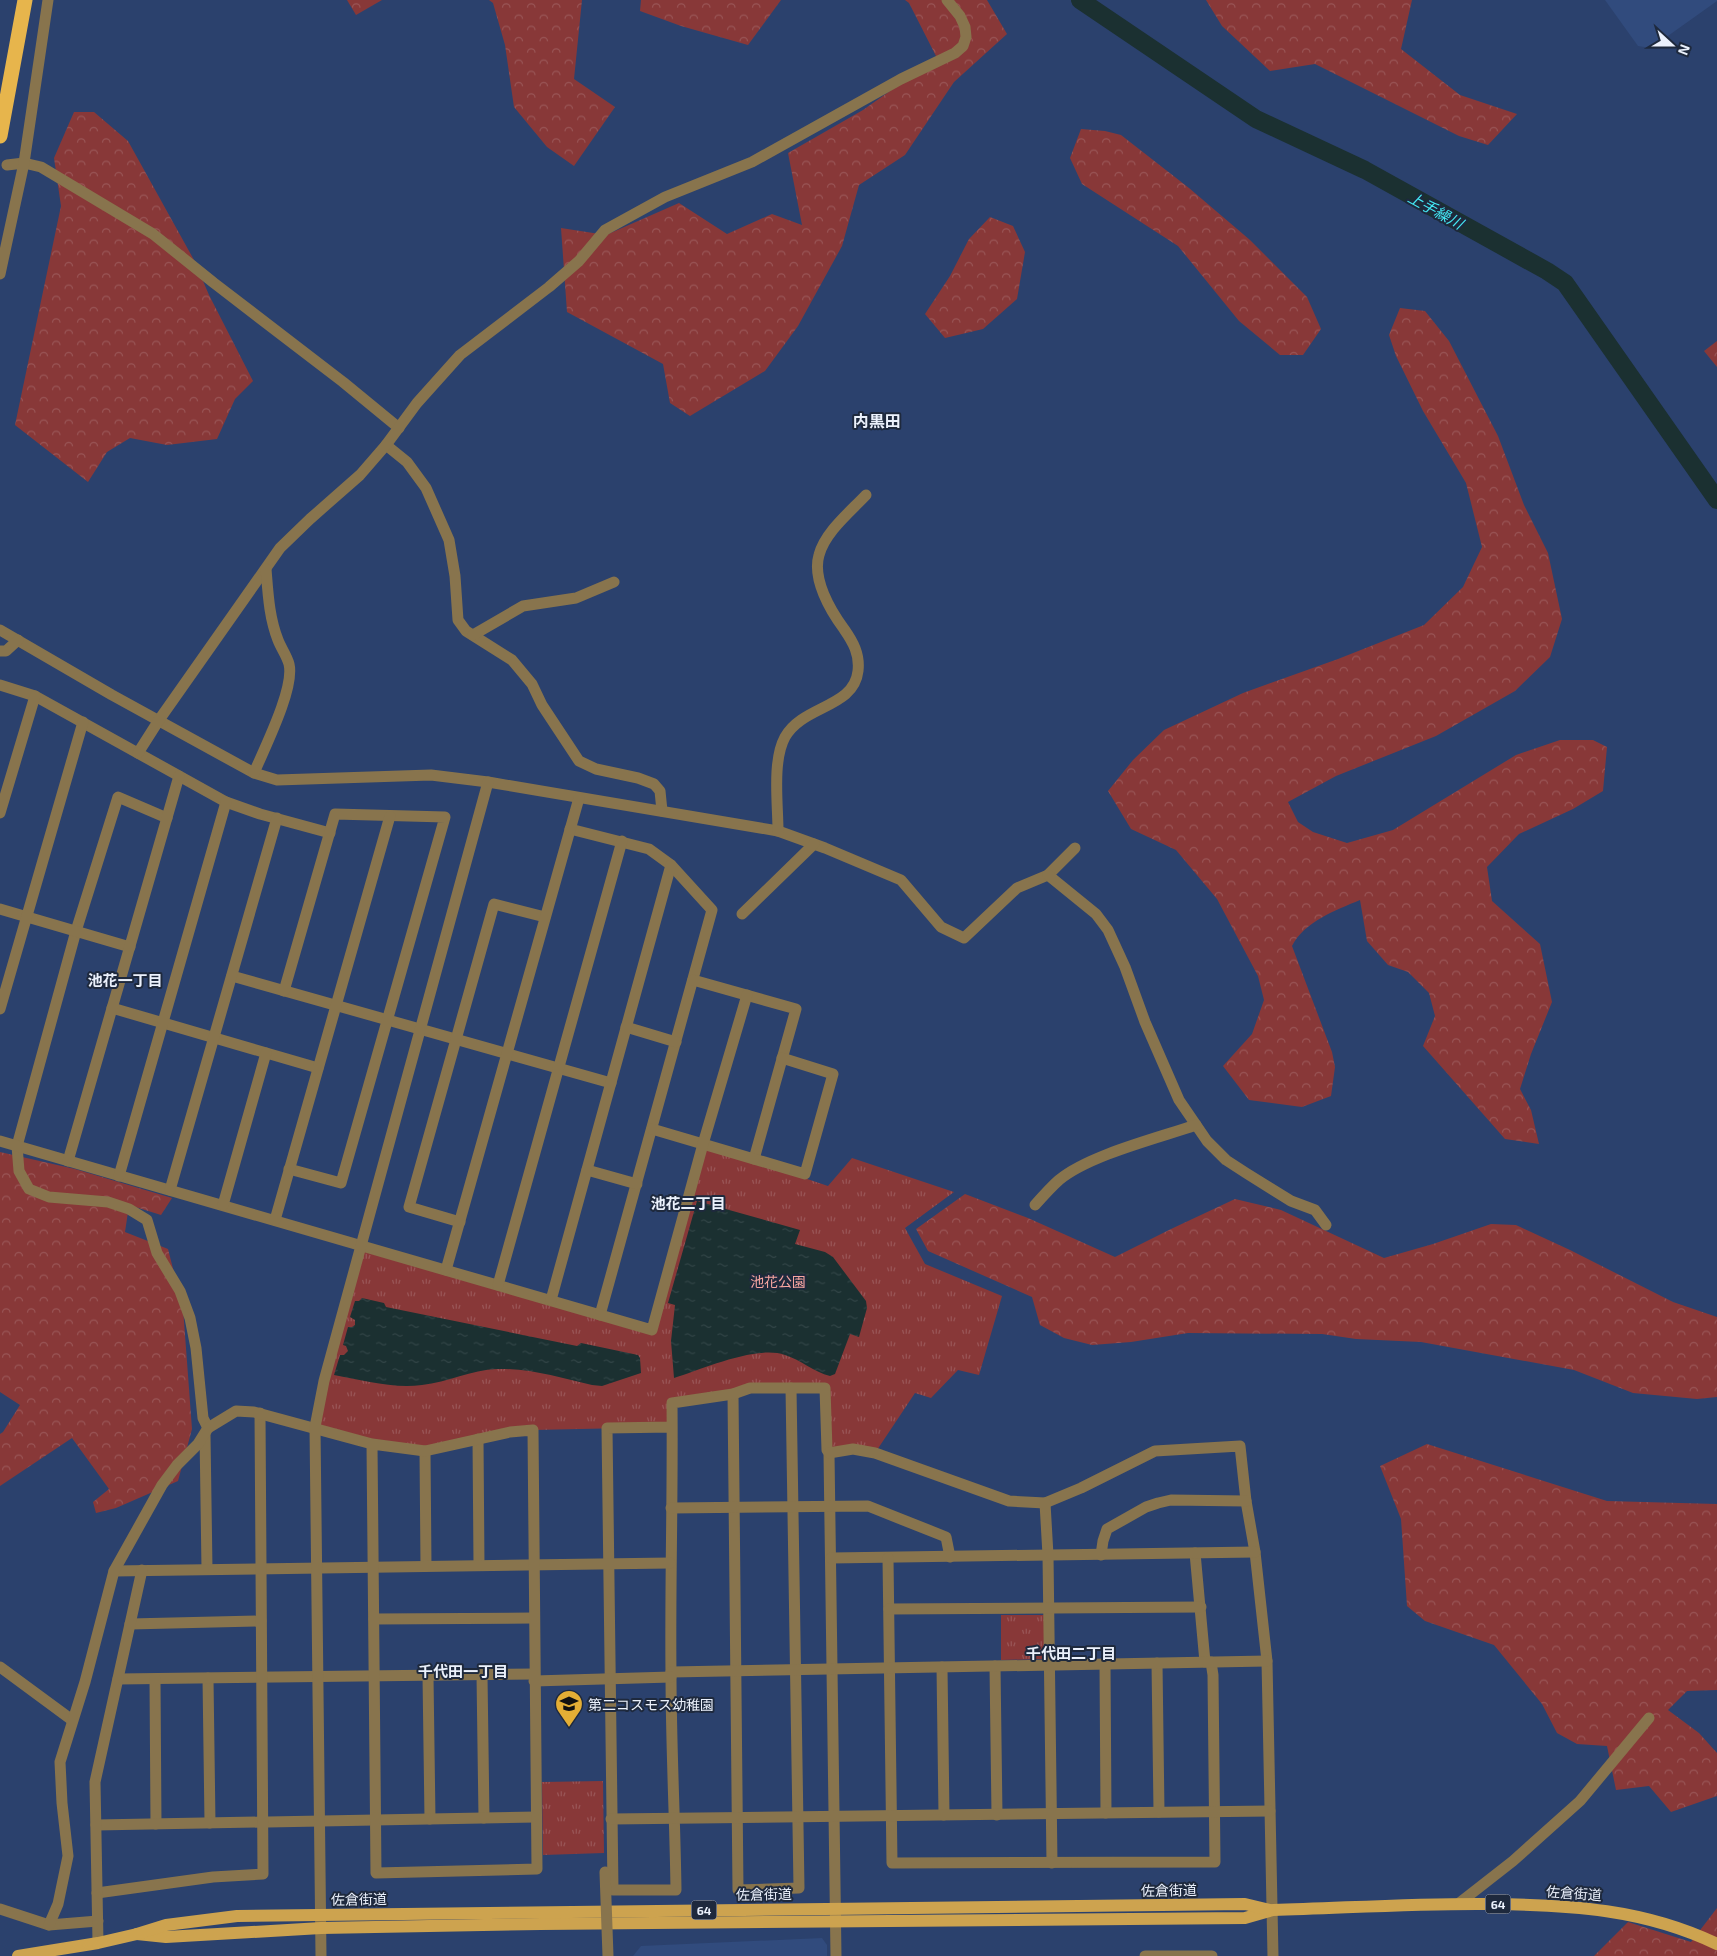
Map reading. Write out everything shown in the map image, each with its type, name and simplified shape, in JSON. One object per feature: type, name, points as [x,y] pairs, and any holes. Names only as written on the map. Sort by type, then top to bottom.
[{"type":"highway","points":[[0,136],[25,0]]},
{"type":"main road","name":"佐倉街道","points":[[18,1956],[98,1943],[166,1925],[237,1916],[320,1921],[836,1914],[1245,1904],[1273,1910],[1458,1904],[1588,1908],[1621,1912],[1661,1923],[1717,1944]]},
{"type":"street","points":[[0,274],[24,162],[48,0]]},
{"type":"street","points":[[138,753],[159,720],[280,548],[360,475],[430,388],[460,355],[549,287],[579,260],[605,230],[665,197],[752,162],[901,79],[955,54],[963,46],[966,37],[965,27],[960,16],[947,0]]},
{"type":"street","points":[[7,165],[24,162],[41,167],[153,234],[399,428]]},
{"type":"street","points":[[386,445],[407,462],[426,488],[449,540],[455,576],[458,620],[466,631],[512,660],[532,684],[542,705],[579,761],[596,770],[638,778],[654,784],[660,791],[662,812]]},
{"type":"street","points":[[778,831],[779,753],[785,737],[797,723],[820,708],[843,698],[854,686],[858,671],[858,656],[852,642],[830,610],[823,591],[818,568],[818,556],[826,539],[866,495]]},
{"type":"street","points":[[254,773],[283,702],[289,680],[289,665],[278,640],[269,608],[266,568]]},
{"type":"street","points":[[473,635],[523,606],[576,598],[614,582]]},
{"type":"street","points":[[0,630],[254,773],[277,780],[431,775],[488,782],[778,831],[901,880],[942,927],[964,938],[1017,888],[1048,875],[1075,848]]},
{"type":"street","points":[[0,651],[6,651],[18,640]]},
{"type":"street","points":[[0,685],[35,696],[226,802],[330,833]]},
{"type":"street","points":[[0,813],[35,696]]},
{"type":"street","points":[[0,1010],[83,722]]},
{"type":"street","points":[[68,1161],[179,776]]},
{"type":"street","points":[[321,1956],[315,1427],[324,1381],[488,782]]},
{"type":"street","points":[[167,818],[118,797],[76,931],[17,1146],[19,1172],[29,1189],[49,1196],[108,1202],[129,1209],[147,1220],[157,1253],[180,1291],[190,1318],[196,1348],[206,1431],[207,1569]]},
{"type":"street","points":[[446,1270],[579,798]]},
{"type":"street","points":[[119,1176],[226,802]]},
{"type":"street","points":[[284,991],[335,814],[445,817],[341,1183],[289,1169]]},
{"type":"street","points":[[275,1220],[390,816]]},
{"type":"street","points":[[170,1190],[277,818]]},
{"type":"street","points":[[570,830],[649,848],[671,865],[712,910],[600,1315]]},
{"type":"street","points":[[498,1285],[622,841]]},
{"type":"street","points":[[742,914],[814,844]]},
{"type":"street","points":[[551,1300],[671,865]]},
{"type":"street","points":[[1048,875],[1096,914],[1108,930],[1179,1100],[1207,1142],[1226,1160],[1291,1201],[1315,1210],[1326,1225]]},
{"type":"street","points":[[460,1222],[409,1207],[455,1039],[494,904],[545,917]]},
{"type":"street","points":[[0,909],[130,947]]},
{"type":"street","points":[[232,976],[611,1083]]},
{"type":"street","points":[[693,980],[796,1009],[754,1159]]},
{"type":"street","points":[[0,1141],[652,1330],[703,1144],[747,995]]},
{"type":"street","points":[[112,1008],[318,1068]]},
{"type":"street","points":[[626,1027],[676,1042]]},
{"type":"street","points":[[223,1205],[266,1052]]},
{"type":"street","points":[[652,1129],[805,1174],[833,1074],[782,1058]]},
{"type":"street","points":[[1035,1205],[1060,1179],[1080,1167],[1116,1152],[1196,1125]]},
{"type":"street","points":[[587,1170],[637,1184]]},
{"type":"street","points":[[672,1427],[607,1428],[613,1890],[676,1890],[670,1563],[671,1508],[672,1427],[672,1403],[733,1394],[750,1388],[825,1388],[828,1450],[830,1453],[836,1956]]},
{"type":"street","points":[[733,1394],[738,1890],[799,1888],[791,1388]]},
{"type":"street","points":[[49,1925],[58,1904],[68,1856],[60,1762],[85,1682],[114,1571],[165,1480],[198,1444],[206,1431],[236,1411],[260,1413],[372,1444],[425,1451],[510,1432],[533,1430],[532,1564],[536,1869],[376,1873],[372,1444]]},
{"type":"street","points":[[97,1894],[204,1878],[263,1874],[260,1413]]},
{"type":"street","points":[[478,1439],[479,1565]]},
{"type":"street","points":[[830,1453],[852,1449],[875,1453],[1009,1501],[1045,1503],[1081,1488],[1155,1451],[1240,1446],[1246,1501],[1255,1552],[1267,1661],[1273,1956]]},
{"type":"street","points":[[425,1451],[426,1566]]},
{"type":"street","points":[[1101,1555],[1103,1541],[1108,1529],[1158,1503],[1172,1500],[1246,1501]]},
{"type":"street","points":[[1045,1503],[1048,1555],[1052,1863]]},
{"type":"street","points":[[671,1508],[868,1506],[946,1537],[950,1557]]},
{"type":"street","points":[[831,1558],[1255,1552]]},
{"type":"street","points":[[888,1558],[892,1863],[1216,1862],[1213,1675],[1208,1662],[1195,1553]]},
{"type":"street","points":[[114,1571],[670,1563]]},
{"type":"street","points":[[98,1943],[95,1782],[142,1570]]},
{"type":"street","points":[[889,1609],[1201,1608]]},
{"type":"street","points":[[374,1619],[533,1618]]},
{"type":"street","points":[[130,1624],[261,1621]]},
{"type":"street","points":[[118,1679],[482,1675],[609,1679],[795,1669],[1267,1661]]},
{"type":"street","points":[[1157,1663],[1159,1812]]},
{"type":"street","points":[[1105,1664],[1106,1813]]},
{"type":"street","points":[[995,1666],[997,1815]]},
{"type":"street","points":[[0,1667],[72,1720]]},
{"type":"street","points":[[942,1667],[944,1815]]},
{"type":"street","points":[[482,1675],[484,1818]]},
{"type":"street","points":[[428,1676],[430,1819]]},
{"type":"street","points":[[208,1678],[210,1823]]},
{"type":"street","points":[[154,1679],[156,1824]]},
{"type":"street","points":[[1458,1904],[1513,1861],[1580,1801],[1649,1718]]},
{"type":"street","points":[[611,1819],[1270,1811]]},
{"type":"street","points":[[96,1825],[536,1817]]},
{"type":"street","points":[[608,1956],[604,1861],[612,1860]]},
{"type":"street","points":[[0,1909],[49,1925],[98,1921]]},
{"type":"street","points":[[1145,1956],[1212,1956]]},
{"type":"shaded area","points":[[1605,0],[1717,1],[1651,48],[1638,46]]},
{"type":"shaded area","points":[[822,1938],[827,1945],[827,1956],[633,1956],[641,1946]]},
{"type":"green space","points":[[347,0],[382,0],[356,15]]},
{"type":"green space","points":[[489,0],[582,0],[574,79],[615,107],[574,166],[547,147],[514,107],[505,45],[493,3]]},
{"type":"green space","points":[[641,0],[781,0],[748,45],[681,26],[640,11]]},
{"type":"green space","points":[[905,0],[987,0],[1007,34],[954,82],[905,155],[859,185],[842,246],[798,326],[765,371],[690,416],[670,403],[663,364],[567,312],[561,228],[606,235],[679,203],[727,234],[772,214],[802,225],[788,153],[863,110],[937,58],[909,3]]},
{"type":"green space","points":[[1206,0],[1412,0],[1401,49],[1460,95],[1517,114],[1488,145],[1459,136],[1315,64],[1270,71],[1222,26]]},
{"type":"green space","points":[[74,112],[94,112],[128,141],[194,260],[209,295],[253,381],[235,399],[217,439],[167,445],[130,438],[107,452],[88,482],[15,425],[61,206],[54,158]]},
{"type":"green space","points":[[1081,129],[1105,131],[1121,135],[1189,188],[1250,240],[1307,297],[1321,329],[1303,355],[1280,355],[1239,321],[1178,246],[1082,184],[1070,158]]},
{"type":"green space","points":[[990,217],[1013,226],[1025,252],[1017,299],[983,329],[945,338],[925,314],[950,276],[969,239]]},
{"type":"green space","points":[[1400,308],[1425,311],[1449,341],[1498,436],[1524,505],[1548,553],[1562,619],[1550,657],[1515,691],[1436,736],[1336,776],[1288,802],[1298,822],[1313,832],[1347,843],[1393,830],[1516,755],[1560,740],[1593,740],[1607,747],[1603,791],[1573,809],[1519,834],[1487,867],[1492,901],[1540,944],[1552,1002],[1531,1054],[1520,1089],[1531,1110],[1539,1144],[1505,1139],[1423,1046],[1435,1016],[1429,993],[1408,972],[1388,965],[1367,941],[1360,900],[1312,924],[1304,930],[1292,946],[1332,1052],[1335,1067],[1331,1096],[1302,1107],[1249,1100],[1223,1066],[1252,1034],[1264,1000],[1258,976],[1217,899],[1176,850],[1131,829],[1108,791],[1133,760],[1164,730],[1243,693],[1338,659],[1424,625],[1463,587],[1482,547],[1466,483],[1423,411],[1396,356],[1389,335]]},
{"type":"green space","points":[[1717,341],[1717,367],[1704,351]]},
{"type":"green space","name":"池花公園","points":[[703,1144],[828,1186],[852,1158],[954,1192],[905,1228],[925,1264],[1002,1296],[979,1375],[958,1370],[931,1398],[915,1393],[875,1453],[827,1450],[825,1394],[791,1388],[672,1403],[672,1427],[533,1430],[425,1451],[315,1427],[361,1245],[652,1330]]},
{"type":"green space","points":[[0,1152],[75,1169],[172,1198],[161,1215],[129,1205],[125,1232],[168,1249],[183,1308],[192,1429],[178,1481],[116,1508],[96,1513],[93,1502],[109,1489],[72,1438],[0,1486],[0,1434],[20,1405],[0,1392]]},
{"type":"green space","points":[[965,1194],[1028,1218],[1115,1257],[1235,1199],[1281,1210],[1384,1258],[1491,1224],[1516,1225],[1673,1302],[1717,1317],[1717,1397],[1697,1399],[1633,1393],[1574,1370],[1421,1342],[1356,1339],[1322,1334],[1188,1333],[1131,1342],[1092,1345],[1064,1338],[1040,1325],[1032,1297],[928,1251],[916,1229]]},
{"type":"green space","points":[[1427,1444],[1607,1501],[1717,1504],[1717,1690],[1687,1691],[1668,1710],[1699,1733],[1717,1753],[1717,1796],[1671,1812],[1649,1786],[1616,1790],[1607,1746],[1577,1744],[1557,1733],[1542,1704],[1494,1645],[1425,1621],[1407,1606],[1401,1519],[1380,1466]]},
{"type":"green space","points":[[1001,1615],[1045,1615],[1044,1659],[1001,1660]]},
{"type":"green space","points":[[603,1781],[604,1853],[543,1855],[542,1782]]},
{"type":"green space","points":[[1717,1908],[1717,1956],[1594,1956],[1628,1922],[1691,1942]]},
{"type":"water","points":[[697,1201],[800,1230],[795,1244],[825,1252],[833,1257],[866,1301],[867,1308],[859,1337],[850,1334],[835,1374],[830,1376],[818,1372],[785,1355],[759,1353],[729,1359],[674,1378],[671,1341],[675,1305],[668,1303]]},
{"type":"water","points":[[362,1298],[384,1303],[386,1307],[577,1346],[581,1343],[638,1355],[641,1373],[602,1386],[509,1369],[487,1370],[411,1386],[378,1383],[334,1375],[340,1355],[344,1355],[348,1351],[346,1346],[343,1345],[348,1327],[355,1325],[355,1320],[350,1317],[355,1301],[359,1301]]},
{"type":"waterway","name":"上手繰川","points":[[1080,0],[1256,119],[1365,170],[1547,271],[1565,283],[1717,500]]},
{"type":"place","name":"第二コスモス幼稚園","points":[[569,1728]]},
{"type":"district","name":"内黒田","points":[[877,420]]},
{"type":"district","name":"池花一丁目","points":[[125,980]]},
{"type":"district","name":"池花二丁目","points":[[688,1203]]},
{"type":"district","name":"千代田二丁目","points":[[1071,1653]]},
{"type":"district","name":"千代田一丁目","points":[[463,1671]]}]
